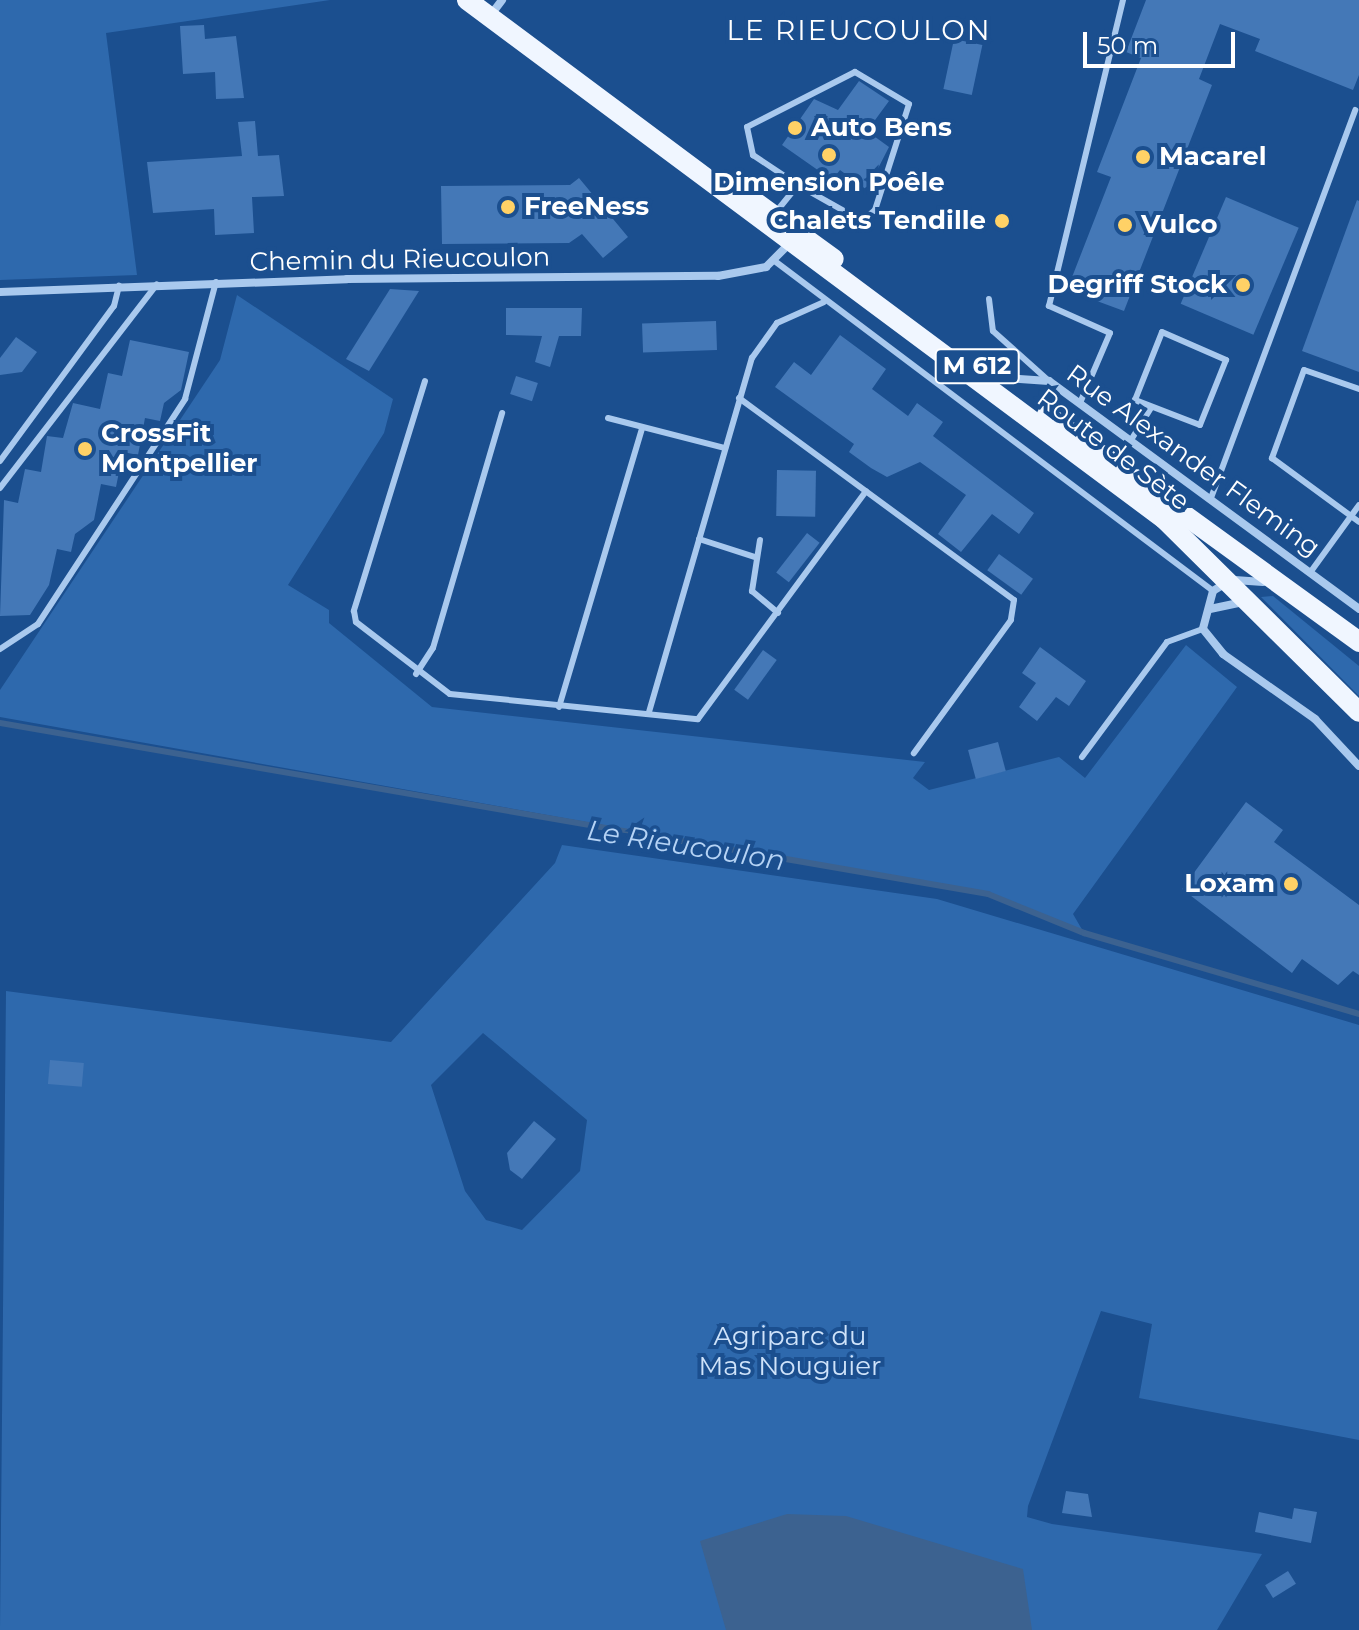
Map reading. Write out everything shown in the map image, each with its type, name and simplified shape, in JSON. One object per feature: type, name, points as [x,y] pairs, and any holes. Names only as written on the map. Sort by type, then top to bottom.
[{"type":"main road","name":"Route de Sète","points":[[467,0],[496,8],[789,244],[1164,519],[1222,586],[1252,600],[1359,712]]},
{"type":"main road","name":"Route de Sète","points":[[658,140],[774,215],[992,377],[1297,590],[1359,642]]},
{"type":"street","points":[[776,262],[789,244]]},
{"type":"street","name":"Chemin du Rieucoulon","points":[[0,292],[216,282],[718,276],[776,262]]},
{"type":"street","name":"Rue Alexander Fleming","points":[[992,377],[1049,381],[1312,570],[1359,609]]},
{"type":"street","points":[[1297,590],[1222,586],[1203,629],[1223,654],[1315,719],[1359,766]]},
{"type":"street","points":[[1210,609],[1252,600]]},
{"type":"lane","points":[[1080,403],[1110,333],[1049,306],[1123,0]]},
{"type":"lane","points":[[855,72],[909,104],[875,210],[862,221],[798,185],[753,155],[747,127],[855,72]]},
{"type":"lane","points":[[1211,498],[1355,110]]},
{"type":"lane","points":[[774,215],[798,185]]},
{"type":"lane","points":[[776,262],[824,302],[1222,586]]},
{"type":"lane","points":[[0,649],[38,624],[185,399],[216,282]]},
{"type":"lane","points":[[0,488],[132,322],[157,284]]},
{"type":"lane","points":[[0,461],[114,306],[119,285]]},
{"type":"lane","points":[[989,299],[993,331],[1049,381]]},
{"type":"lane","points":[[649,712],[752,358],[777,323],[824,302]]},
{"type":"lane","points":[[1162,332],[1226,360],[1200,425],[1151,408],[1135,400],[1162,332]]},
{"type":"lane","points":[[1359,389],[1304,370],[1272,458],[1359,522]]},
{"type":"lane","points":[[425,381],[354,611],[356,622],[416,674],[450,694],[559,707],[649,712],[691,721],[704,714],[866,491]]},
{"type":"lane","points":[[739,398],[1017,608],[914,753]]},
{"type":"lane","points":[[1131,440],[1151,408]]},
{"type":"lane","points":[[416,674],[433,648],[502,413]]},
{"type":"lane","points":[[608,418],[725,448]]},
{"type":"lane","points":[[559,707],[642,429]]},
{"type":"lane","points":[[1312,570],[1359,505]]},
{"type":"lane","points":[[699,539],[755,557]]},
{"type":"lane","points":[[760,540],[752,591],[778,613]]},
{"type":"lane","points":[[1082,757],[1167,642],[1203,629]]},
{"type":"green space","points":[[0,0],[330,0],[106,33],[137,275],[0,280]]},
{"type":"green space","points":[[237,295],[393,399],[384,433],[288,585],[329,610],[329,623],[432,707],[925,762],[913,778],[929,790],[1059,757],[1085,778],[1186,645],[1237,687],[1073,914],[1084,933],[988,894],[0,717],[0,690],[220,360]]},
{"type":"green space","points":[[1273,596],[1359,666],[1359,696],[1261,597]]},
{"type":"green space","name":"Agriparc du Mas Nouguier","points":[[562,845],[937,899],[1359,1025],[1359,1440],[1139,1398],[1152,1324],[1101,1311],[1028,1506],[1027,1517],[1052,1524],[1262,1554],[1217,1630],[0,1630],[6,991],[391,1042],[555,863]],"holes":[[[483,1033],[587,1120],[580,1171],[522,1230],[486,1220],[465,1191],[431,1085]]]},
{"type":"shaded area","points":[[787,1514],[846,1516],[1023,1569],[1032,1630],[726,1630],[700,1541]]},
{"type":"building","points":[[1146,0],[1359,0],[1359,75],[1353,90],[1255,51],[1260,39],[1220,24],[1199,79],[1212,85],[1124,311],[1067,290],[1111,177],[1097,172],[1141,58],[1126,52]]},
{"type":"building","points":[[204,25],[205,39],[236,36],[244,98],[216,99],[215,72],[183,74],[180,26]]},
{"type":"building","points":[[954,39],[982,45],[972,95],[943,89]]},
{"type":"building","points":[[859,81],[889,101],[867,131],[889,147],[867,190],[840,170],[832,180],[782,145],[814,99],[838,110]]},
{"type":"building","points":[[255,121],[258,156],[279,155],[284,196],[252,197],[254,233],[215,235],[214,209],[153,213],[147,162],[242,156],[238,122]]},
{"type":"building","points":[[579,178],[628,237],[603,258],[582,234],[569,243],[442,244],[441,186],[570,185]]},
{"type":"building","points":[[1226,197],[1299,228],[1253,335],[1181,304]]},
{"type":"building","points":[[1359,201],[1359,372],[1302,351]]},
{"type":"building","points":[[390,289],[419,291],[369,371],[346,359]]},
{"type":"building","points":[[506,308],[582,308],[581,336],[559,336],[550,367],[535,362],[542,336],[506,335]]},
{"type":"building","points":[[716,321],[717,350],[643,353],[642,324]]},
{"type":"building","points":[[840,335],[886,369],[872,389],[908,416],[917,403],[943,422],[933,436],[1034,513],[1019,534],[992,514],[961,552],[938,534],[966,495],[920,462],[887,477],[871,468],[849,452],[854,444],[775,387],[794,362],[811,375]]},
{"type":"building","points":[[16,337],[37,352],[22,372],[0,375],[0,358]]},
{"type":"building","points":[[130,340],[189,352],[181,390],[164,403],[160,421],[145,418],[138,455],[123,452],[116,487],[101,484],[94,520],[75,534],[71,552],[57,549],[49,585],[30,615],[0,616],[4,500],[18,503],[25,469],[41,472],[47,436],[63,438],[73,403],[100,409],[108,373],[122,376]]},
{"type":"building","points":[[516,376],[538,383],[532,401],[510,394]]},
{"type":"building","points":[[777,470],[816,471],[815,517],[776,516]]},
{"type":"building","points":[[807,533],[820,543],[789,582],[776,572]]},
{"type":"building","points":[[999,554],[1033,579],[1021,595],[987,570]]},
{"type":"building","points":[[1040,647],[1086,681],[1069,706],[1056,697],[1037,721],[1019,707],[1036,683],[1022,673]]},
{"type":"building","points":[[763,650],[777,660],[748,700],[734,690]]},
{"type":"building","points":[[998,742],[1006,771],[976,779],[968,750]]},
{"type":"building","points":[[1246,802],[1283,830],[1274,842],[1359,905],[1359,975],[1353,971],[1338,985],[1302,959],[1292,973],[1182,889]]},
{"type":"building","points":[[50,1060],[84,1063],[82,1087],[48,1084]]},
{"type":"building","points":[[534,1121],[556,1139],[522,1179],[510,1170],[507,1153]]},
{"type":"building","points":[[1066,1491],[1088,1494],[1092,1517],[1062,1513]]},
{"type":"building","points":[[1294,1508],[1317,1512],[1311,1543],[1255,1532],[1259,1512],[1292,1519]]},
{"type":"building","points":[[1288,1571],[1296,1584],[1273,1598],[1265,1585]]},
{"type":"waterway","name":"Le Rieucoulon","points":[[0,723],[988,894],[1084,933],[1359,1014]]},
{"type":"place","name":"Auto Bens","points":[[795,128]]},
{"type":"place","name":"Dimension Poêle","points":[[829,155]]},
{"type":"place","name":"Macarel","points":[[1143,157]]},
{"type":"place","name":"FreeNess","points":[[508,207]]},
{"type":"place","name":"Chalets Tendille","points":[[1002,221]]},
{"type":"place","name":"Vulco","points":[[1125,225]]},
{"type":"place","name":"Degriff Stock","points":[[1243,285]]},
{"type":"place","name":"CrossFit Montpellier","points":[[85,449]]},
{"type":"place","name":"Loxam","points":[[1291,884]]},
{"type":"district","name":"LE RIEUCOULON","points":[[859,30]]}]
